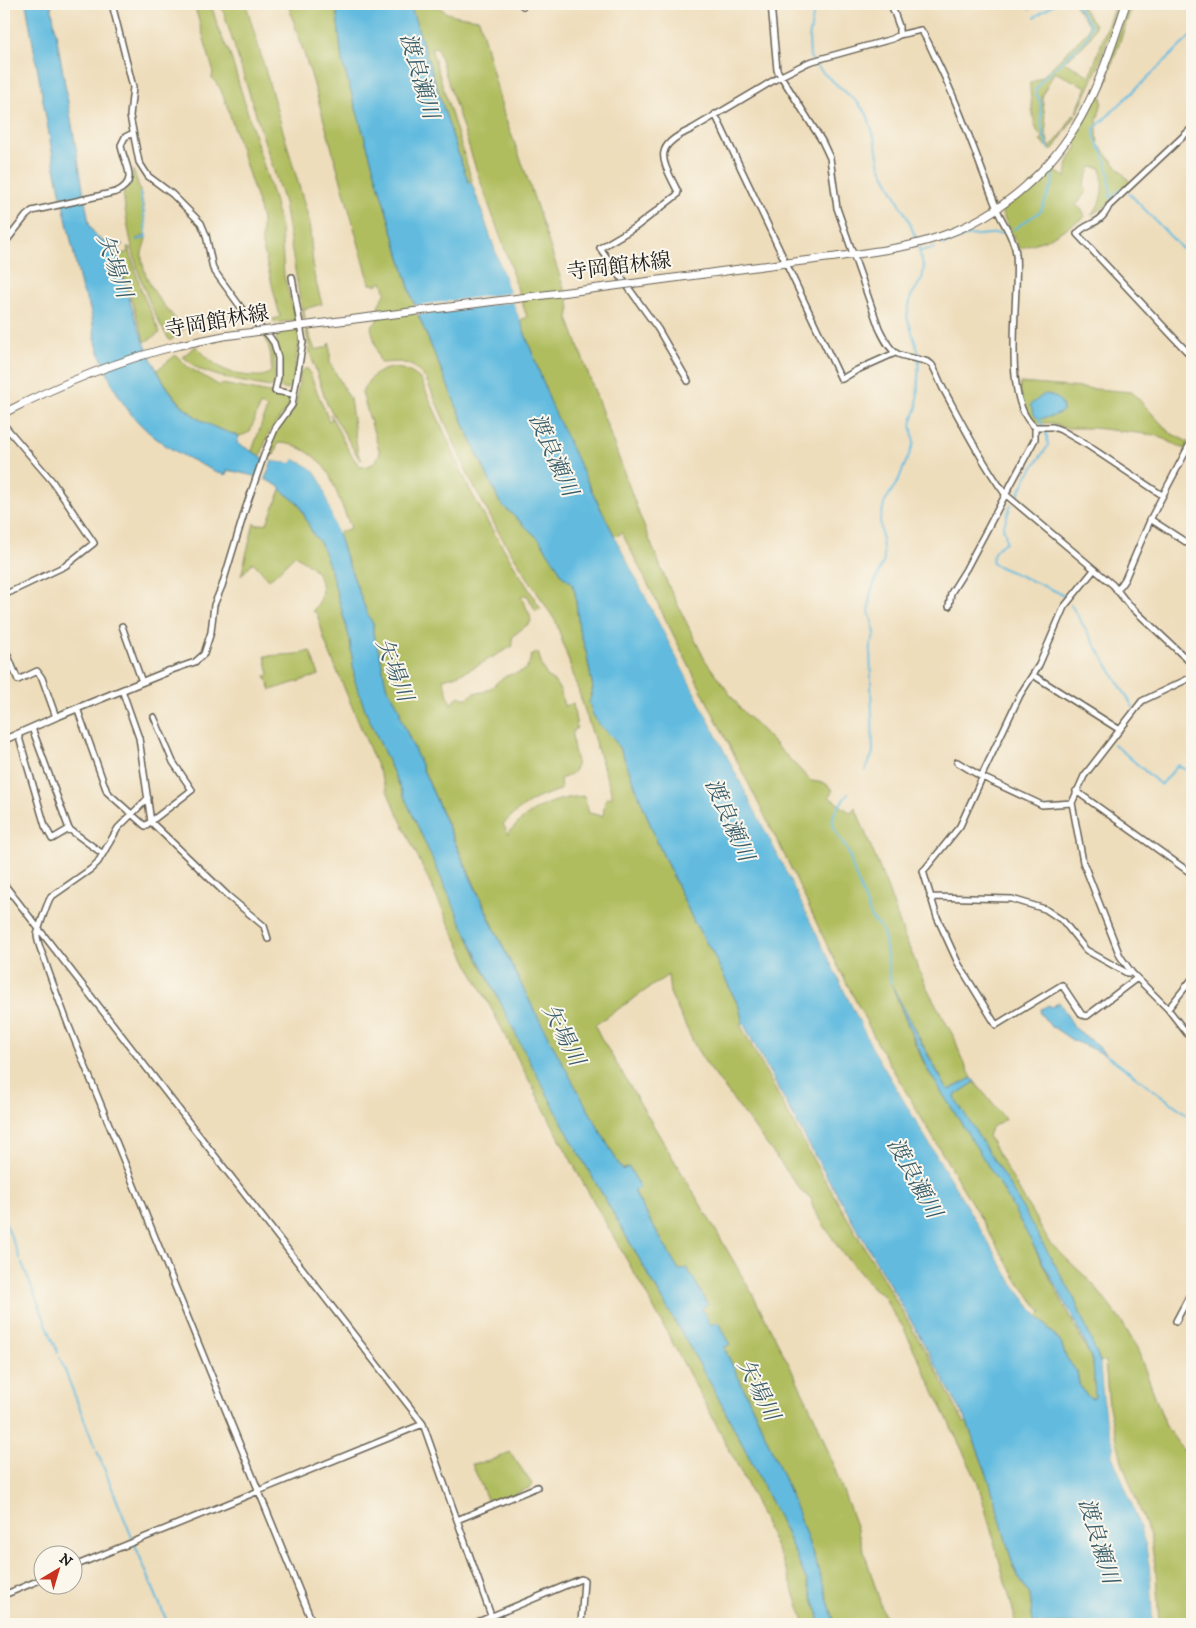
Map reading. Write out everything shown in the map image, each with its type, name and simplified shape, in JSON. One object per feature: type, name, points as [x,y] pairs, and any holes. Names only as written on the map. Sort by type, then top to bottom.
[{"type":"main road","name":"寺岡館林線","points":[[4,413],[82,376],[163,349],[224,336],[787,264],[914,245],[949,234],[978,220],[997,208],[1045,168],[1072,132],[1098,82],[1126,4]]},
{"type":"street","points":[[112,4],[133,86],[130,116],[141,168],[178,200],[204,228],[213,269],[242,309],[264,329],[274,343],[278,367],[275,391],[293,394]]},
{"type":"street","points":[[771,4],[778,70],[826,149],[832,165],[837,208],[878,328],[895,353],[908,358],[927,361],[932,365],[946,394],[993,477],[1005,494],[1113,585],[1128,604],[1192,664]]},
{"type":"street","points":[[891,4],[899,26],[899,35]]},
{"type":"street","points":[[688,381],[658,329],[600,248],[637,226],[677,195],[678,192],[663,159],[665,148],[677,136],[781,76],[817,58],[921,30],[953,93],[1016,254],[1017,298],[1013,363],[1016,389],[1027,419],[1035,427],[1053,427],[1087,444],[1162,494]]},
{"type":"street","points":[[715,114],[842,379],[895,353]]},
{"type":"street","points":[[1192,128],[1109,206],[1105,215],[1098,221],[1080,230],[1077,234],[1192,357]]},
{"type":"street","points":[[4,244],[32,211],[116,192],[124,187],[130,173],[121,145],[125,137],[133,133]]},
{"type":"street","points":[[4,740],[77,708],[195,662],[204,654],[211,632],[214,605],[222,586],[256,477],[276,427],[292,405],[304,342],[303,325],[292,277]]},
{"type":"street","points":[[4,425],[52,481],[94,543],[65,566],[4,595]]},
{"type":"street","points":[[949,606],[952,593],[1035,439],[1035,427]]},
{"type":"street","points":[[1117,591],[1125,579],[1162,494],[1192,440]]},
{"type":"street","points":[[1150,519],[1192,546]]},
{"type":"street","points":[[1094,570],[1064,607],[1033,675],[1020,695],[960,826],[923,870],[937,916],[958,963],[996,1026],[1062,985],[1082,1015],[1087,1016],[1137,978]]},
{"type":"street","points":[[122,626],[142,682]]},
{"type":"street","points":[[4,646],[18,680],[37,671],[42,678],[56,717]]},
{"type":"street","points":[[1033,675],[1120,730]]},
{"type":"street","points":[[1192,677],[1142,701],[1084,776],[1072,803],[1082,862],[1120,956],[1132,973],[1168,1009],[1192,1040]]},
{"type":"street","points":[[122,690],[139,738],[151,822],[228,896],[264,926],[268,939]]},
{"type":"street","points":[[77,708],[107,792],[145,826],[192,790],[173,762],[154,717]]},
{"type":"street","points":[[32,728],[69,829],[102,854]]},
{"type":"street","points":[[18,734],[44,826],[52,839],[69,829]]},
{"type":"street","points":[[957,762],[982,777],[1042,805],[1072,803]]},
{"type":"street","points":[[1076,791],[1192,874]]},
{"type":"street","points":[[148,798],[118,828],[91,869],[47,901],[43,920],[38,928],[38,941],[68,1024],[313,1624]]},
{"type":"street","points":[[4,884],[423,1424],[494,1624]]},
{"type":"street","points":[[930,897],[1012,899],[1045,909],[1063,921],[1086,950],[1105,962],[1127,973],[1132,973]]},
{"type":"street","points":[[1168,1009],[1192,978]]},
{"type":"street","points":[[1176,1321],[1192,1291]]},
{"type":"street","points":[[82,1563],[423,1424]]},
{"type":"street","points":[[457,1520],[536,1487]]},
{"type":"street","points":[[473,1624],[581,1579],[584,1580],[581,1624]]},
{"type":"street","points":[[4,1594],[32,1583]]},
{"type":"green space","points":[[194,4],[211,4],[219,31],[230,54],[276,206],[281,229],[284,276],[296,320],[275,323],[273,319],[280,317],[262,244],[262,220],[257,200],[226,103],[220,88],[212,78],[213,70]]},
{"type":"green space","points":[[221,4],[246,4],[309,220],[314,275],[322,304],[304,309],[305,319],[303,318],[284,203]]},
{"type":"green space","points":[[288,4],[336,4],[342,61],[410,291],[467,431],[500,503],[540,540],[562,576],[571,582],[575,592],[579,629],[586,651],[593,688],[590,695],[599,724],[614,739],[623,755],[658,844],[694,922],[712,952],[739,1007],[743,1023],[740,1024],[741,1026],[812,1158],[933,1364],[964,1423],[967,1422],[989,1480],[1013,1565],[1030,1595],[1033,1624],[1015,1624],[1014,1614],[978,1483],[903,1327],[884,1296],[873,1288],[840,1250],[813,1208],[811,1198],[803,1193],[705,1062],[696,1048],[670,993],[668,975],[595,1025],[753,1295],[817,1422],[855,1523],[887,1624],[835,1624],[800,1518],[786,1483],[724,1348],[730,1343],[711,1326],[701,1308],[707,1304],[679,1271],[633,1190],[639,1187],[629,1167],[622,1170],[558,1055],[505,951],[430,786],[401,719],[399,708],[386,685],[380,655],[373,634],[373,624],[367,613],[337,533],[351,528],[330,476],[315,458],[294,446],[278,443],[274,455],[266,452],[274,433],[292,413],[296,404],[300,373],[304,369],[308,369],[329,421],[332,419],[330,414],[353,457],[362,467],[374,463],[380,453],[362,393],[367,384],[372,377],[380,372],[396,368],[413,374],[421,380],[469,488],[488,523],[541,609],[536,611],[527,595],[521,597],[530,615],[531,622],[514,635],[512,639],[513,646],[470,669],[443,679],[451,705],[459,696],[467,698],[474,693],[486,691],[504,677],[523,670],[527,667],[531,656],[538,652],[543,669],[560,690],[564,706],[573,704],[577,728],[573,731],[576,766],[574,771],[560,779],[561,790],[530,802],[503,824],[508,834],[524,818],[542,807],[562,799],[584,796],[589,813],[603,816],[605,800],[608,797],[612,798],[612,794],[556,622],[499,533],[470,479],[426,379],[413,366],[401,362],[380,363],[371,327],[377,321],[378,306],[385,294],[385,290],[382,282],[376,285],[370,284],[312,78]]},
{"type":"green space","points":[[410,4],[435,4],[447,13],[479,19],[504,115],[524,168],[570,307],[568,318],[641,519],[668,585],[705,660],[740,708],[811,781],[825,783],[833,790],[829,797],[851,813],[855,807],[886,884],[905,938],[928,990],[955,1039],[961,1057],[972,1078],[949,1090],[946,1087],[894,991],[915,1044],[927,1069],[1002,1188],[1093,1362],[1095,1397],[1091,1398],[1086,1395],[1079,1383],[1077,1372],[1066,1357],[1061,1343],[1038,1316],[1042,1312],[1017,1280],[879,1046],[622,533],[615,537],[565,437],[520,320],[527,317],[477,172],[437,47],[431,48],[472,181],[469,183]]},
{"type":"green space","points":[[1074,4],[1080,4],[1095,25],[1094,31],[1083,46],[1064,62],[1090,76],[1115,4],[1119,4],[1098,67],[1078,112],[1076,112],[1087,87],[1054,72],[1042,97],[1046,125],[1045,132],[1050,148],[1062,134],[1074,114],[1076,115],[1052,151],[1040,141],[1043,138],[1035,126],[1030,83],[1041,78],[1088,31],[1089,24]]},
{"type":"green space","points":[[1129,4],[1133,4],[1108,75],[1109,78],[1101,94],[1102,102],[1097,121],[1097,132],[1098,144],[1130,182],[1107,205],[1091,215],[1098,205],[1102,187],[1101,168],[1091,167],[1083,187],[1087,191],[1076,205],[1083,211],[1085,217],[1050,238],[1019,249],[1002,210],[1023,193],[1057,159],[1059,160],[1054,166],[1054,171],[1066,177],[1068,162],[1077,146],[1071,141],[1097,91]]},
{"type":"green space","points":[[133,170],[141,194],[146,235],[136,239],[137,241],[146,238],[142,255],[147,278],[157,296],[185,328],[170,341],[151,306],[133,251],[123,192],[130,186]]},
{"type":"green space","points":[[127,247],[129,247],[141,290],[160,333],[145,342],[117,255],[128,252]]},
{"type":"green space","points":[[307,329],[315,350],[327,347],[330,343],[330,363],[350,399],[358,454],[362,460],[358,457],[327,404],[310,353]]},
{"type":"green space","points":[[297,330],[300,337],[292,385],[288,389],[283,389],[280,386],[281,360],[276,342],[277,332]]},
{"type":"green space","points":[[264,335],[271,346],[275,366],[273,386],[271,387],[210,373],[199,369],[182,357],[196,346],[215,364],[235,374],[265,375],[271,371],[271,361]]},
{"type":"green space","points":[[176,355],[188,367],[220,386],[222,384],[285,396],[289,399],[290,404],[269,433],[260,457],[252,451],[267,408],[260,405],[250,432],[240,436],[216,429],[205,423],[186,409],[170,391],[157,370]]},
{"type":"green space","points":[[1020,383],[1132,392],[1170,433],[1188,442],[1185,449],[1155,435],[1093,428],[1065,428],[1052,423],[1037,423],[1024,405]]},
{"type":"green space","points":[[281,490],[299,504],[313,534],[321,544],[330,568],[350,640],[355,681],[366,712],[478,959],[573,1143],[713,1388],[749,1457],[786,1533],[808,1584],[820,1624],[805,1624],[787,1572],[747,1484],[650,1301],[582,1181],[470,968],[391,800],[325,642],[317,613],[312,611],[319,602],[322,591],[318,574],[312,567],[295,555],[269,580],[253,562],[241,576],[254,523],[257,525],[267,523]]},
{"type":"green space","points":[[310,651],[319,675],[271,690],[265,676],[269,675],[265,656],[297,654]]},
{"type":"green space","points":[[975,1082],[1005,1119],[991,1128],[988,1136],[1049,1242],[1092,1283],[1122,1322],[1137,1348],[1166,1426],[1192,1463],[1192,1624],[1159,1624],[1156,1570],[1150,1536],[1123,1465],[1109,1407],[1105,1361],[1100,1362],[1074,1298],[956,1100],[957,1094]]},
{"type":"green space","points":[[510,1452],[532,1484],[529,1488],[489,1504],[472,1464],[490,1461]]},
{"type":"water","name":"矢場川","points":[[26,4],[51,4],[89,223],[94,233],[101,240],[111,244],[122,243],[123,245],[115,250],[134,314],[151,358],[161,378],[188,411],[206,423],[239,436],[237,443],[264,458],[258,477],[228,470],[226,475],[170,448],[141,425],[120,398],[111,382],[97,346],[90,310],[82,291],[55,168]]},
{"type":"water","name":"渡良瀬川","points":[[336,4],[410,4],[459,156],[469,183],[472,184],[551,404],[594,496],[782,863],[872,1047],[1012,1282],[1061,1343],[1066,1357],[1077,1372],[1079,1383],[1086,1395],[1091,1398],[1095,1397],[1093,1362],[1076,1323],[1002,1188],[927,1069],[891,983],[946,1087],[949,1090],[972,1078],[975,1082],[957,1094],[956,1100],[1007,1181],[1074,1298],[1100,1362],[1105,1416],[1114,1445],[1112,1455],[1132,1503],[1146,1545],[1150,1569],[1153,1624],[1033,1624],[1030,1595],[1013,1565],[989,1480],[967,1422],[815,1156],[743,1023],[739,1007],[712,952],[694,922],[658,844],[623,755],[614,739],[593,715],[589,703],[593,688],[586,651],[579,629],[575,592],[571,582],[562,576],[540,540],[500,503],[467,431],[410,291],[342,61]]},
{"type":"water","points":[[1047,394],[1059,400],[1063,411],[1054,416],[1039,419],[1035,416],[1030,405]]},
{"type":"water","points":[[293,459],[305,464],[314,471],[322,483],[345,555],[373,624],[373,634],[380,655],[386,685],[399,708],[401,719],[430,786],[506,953],[546,1032],[622,1170],[629,1167],[640,1187],[633,1191],[679,1270],[687,1268],[708,1304],[702,1308],[711,1325],[719,1322],[730,1344],[724,1348],[786,1483],[800,1518],[835,1624],[820,1624],[808,1584],[786,1533],[749,1457],[713,1388],[573,1143],[520,1043],[460,920],[366,712],[355,681],[350,640],[330,568],[321,544],[313,534],[299,504],[281,490],[282,488],[265,479],[272,461],[291,463]]},
{"type":"water","points":[[1059,1002],[1075,1028],[1098,1046],[1106,1055],[1072,1040],[1052,1028],[1040,1013],[1041,1009],[1049,1005],[1052,1007]]},
{"type":"pier","points":[[472,181],[475,184],[522,319],[520,320],[513,302],[415,315],[412,306],[510,293]]},
{"type":"pier","points":[[292,457],[306,462],[321,476],[339,532],[337,533],[322,483],[314,471],[294,459],[291,463],[272,461],[272,459],[290,460]]},
{"type":"pier","points":[[617,535],[784,862],[875,1046],[1014,1281],[1040,1315],[1038,1316],[1012,1282],[872,1047],[782,863],[615,537]]},
{"type":"pier","points":[[1103,1361],[1107,1416],[1116,1445],[1115,1455],[1135,1502],[1149,1545],[1153,1569],[1156,1624],[1153,1624],[1150,1569],[1146,1545],[1132,1503],[1112,1455],[1114,1445],[1105,1416],[1100,1362]]},
{"type":"waterway","points":[[815,4],[809,39],[810,57],[822,72],[857,102],[867,114],[880,166],[908,219],[917,241]]},
{"type":"waterway","points":[[1026,4],[1030,9]]},
{"type":"waterway","points":[[1035,17],[1054,4]]},
{"type":"waterway","points":[[1049,150],[1042,129],[1040,101],[1035,91],[1042,80],[1087,38],[1091,25],[1076,4]]},
{"type":"waterway","points":[[1122,188],[1112,198],[1110,197],[1108,167],[1095,138],[1094,129],[1192,35]]},
{"type":"waterway","points":[[1014,229],[1041,211],[1053,182],[1052,169]]},
{"type":"waterway","points":[[137,240],[146,237],[140,193]]},
{"type":"waterway","points":[[1129,193],[1192,259]]},
{"type":"waterway","points":[[943,245],[966,236],[1002,233]]},
{"type":"waterway","points":[[865,771],[873,753],[870,646],[875,633],[869,611],[870,594],[884,560],[880,520],[885,501],[898,481],[914,443],[911,424],[917,407],[919,354],[907,317],[911,296],[922,279],[924,268],[918,246]]},
{"type":"waterway","points":[[920,251],[934,248]]},
{"type":"waterway","points":[[1016,499],[1027,476],[1048,446],[1047,436],[1039,418]]},
{"type":"waterway","points":[[1011,505],[1003,528],[1006,542],[994,554],[993,564],[1065,597]]},
{"type":"waterway","points":[[1071,605],[1133,707]]},
{"type":"waterway","points":[[1114,744],[1161,785],[1178,765],[1192,774]]},
{"type":"waterway","points":[[848,794],[835,812],[833,824],[851,859],[872,919],[881,928],[884,935],[891,984]]},
{"type":"waterway","points":[[1105,1054],[1192,1118]]},
{"type":"waterway","points":[[4,1219],[20,1259]]},
{"type":"waterway","points":[[22,1263],[58,1353]]},
{"type":"waterway","points":[[60,1358],[95,1447]]},
{"type":"waterway","points":[[97,1451],[133,1540]]},
{"type":"waterway","points":[[135,1545],[168,1624]]}]
